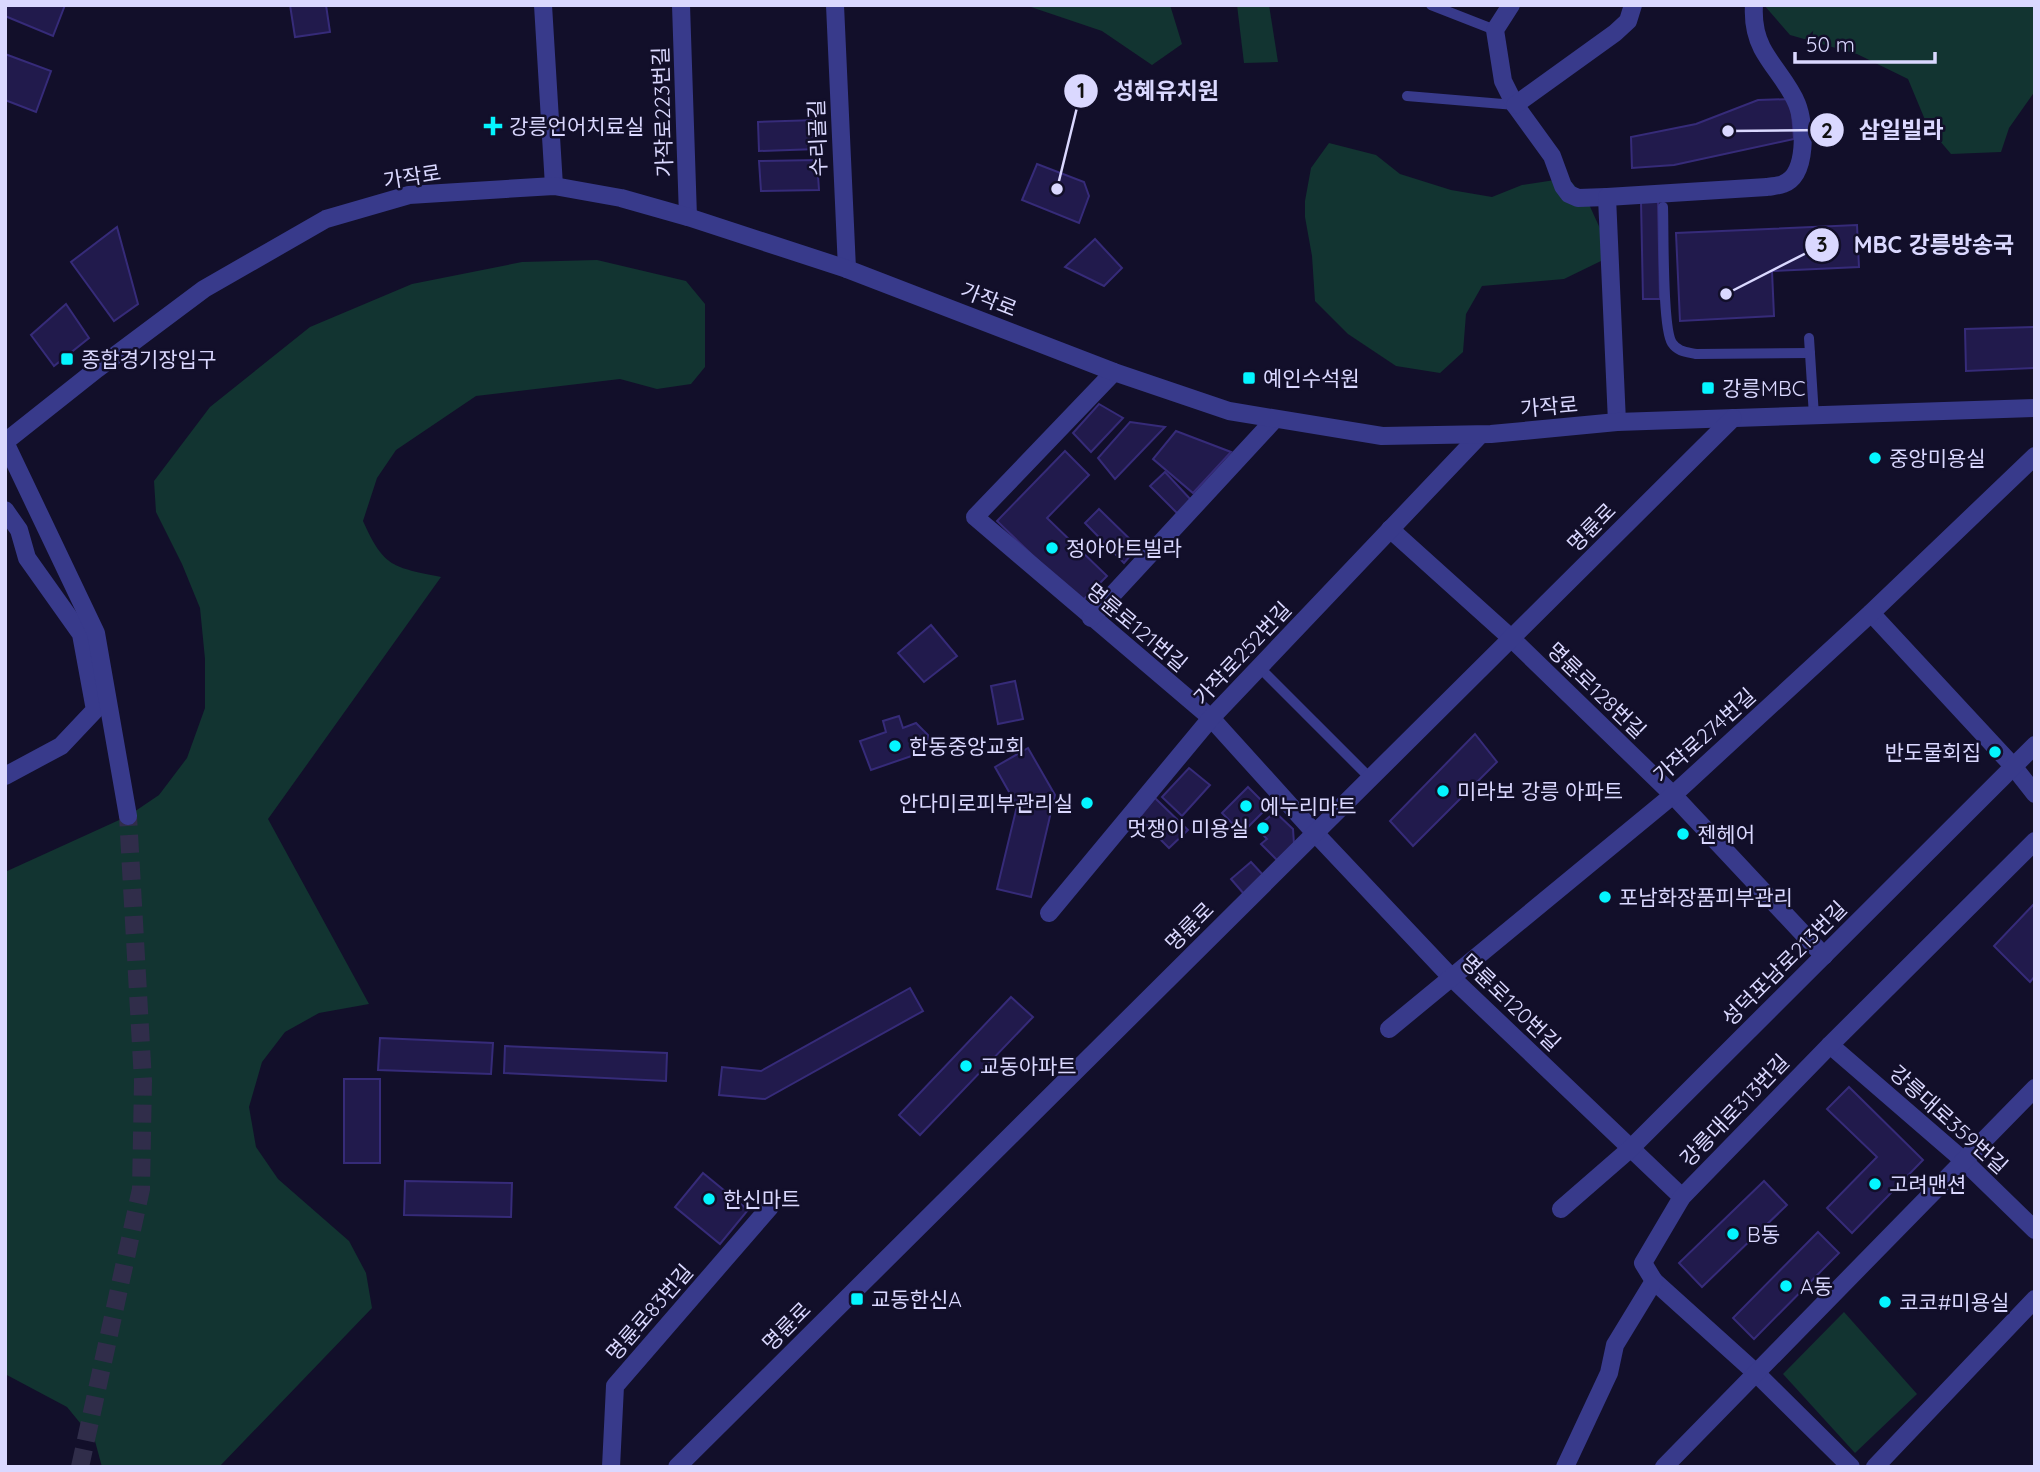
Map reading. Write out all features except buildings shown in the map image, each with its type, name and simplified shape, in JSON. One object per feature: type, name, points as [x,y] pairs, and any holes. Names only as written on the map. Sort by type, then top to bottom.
[{"type":"street","points":[[543,5],[554,186]]},
{"type":"street","name":"가작로223번길","points":[[681,5],[688,217]]},
{"type":"street","name":"수리골길","points":[[835,5],[847,269]]},
{"type":"street","points":[[1511,5],[1495,30],[1503,81],[1515,105],[1552,156],[1563,186],[1569,194],[1578,198],[1767,187],[1784,184],[1794,176],[1799,166],[1802,147],[1798,105],[1762,47],[1756,32],[1754,5]]},
{"type":"street","points":[[1515,105],[1615,33],[1628,21],[1633,5]]},
{"type":"street","name":"가작로","points":[[5,442],[204,289],[326,219],[409,195],[554,186],[621,198],[847,269],[1114,372],[1229,411],[1382,436],[1480,435],[1617,422],[2035,408]]},
{"type":"street","points":[[1607,197],[1617,422]]},
{"type":"street","name":"명륜로121번길","points":[[1114,372],[975,517],[1211,718],[1315,833]]},
{"type":"street","name":"명륜로","points":[[677,1467],[1732,418]]},
{"type":"street","points":[[1091,618],[1275,419]]},
{"type":"street","name":"가작로252번길","points":[[1049,913],[1211,718],[1480,435]]},
{"type":"street","points":[[5,442],[96,634],[128,816]]},
{"type":"street","name":"가작로274번길","points":[[1390,1030],[1673,795],[1871,613],[2035,456]]},
{"type":"street","points":[[5,510],[19,530],[27,558],[82,634],[91,674],[95,710],[61,746],[5,776]]},
{"type":"street","name":"명륜로128번길","points":[[1390,529],[1511,638],[1673,795],[1824,956]]},
{"type":"street","points":[[1871,613],[2013,766],[2035,794]]},
{"type":"street","name":"성덕포남로213번길","points":[[1561,1209],[1630,1149],[2035,745]]},
{"type":"street","name":"명륜로120번길","points":[[1315,833],[1451,977],[1682,1197]]},
{"type":"street","name":"강릉대로313번길","points":[[1654,1281],[1643,1263],[1682,1197],[2035,841]]},
{"type":"street","name":"강릉대로359번길","points":[[1830,1045],[1963,1160],[2035,1230]]},
{"type":"street","points":[[1664,1467],[2035,1088]]},
{"type":"street","name":"명륜로83번길","points":[[611,1467],[615,1386],[770,1207]]},
{"type":"street","points":[[1565,1467],[1609,1373],[1615,1345],[1654,1281],[1756,1373],[1851,1467]]},
{"type":"street","points":[[1875,1467],[2035,1299]]},
{"type":"lane","points":[[1431,5],[1495,30]]},
{"type":"lane","points":[[1407,96],[1515,105]]},
{"type":"lane","points":[[1663,207],[1666,323],[1673,345],[1682,352],[1696,354],[1810,353]]},
{"type":"lane","points":[[1809,338],[1814,416]]},
{"type":"lane","points":[[1259,667],[1370,778]]},
{"type":"green space","points":[[1025,5],[1170,5],[1182,44],[1152,65],[1102,31]]},
{"type":"green space","points":[[1237,5],[1269,5],[1278,62],[1244,63]]},
{"type":"green space","points":[[1764,5],[2035,5],[2035,91],[2009,128],[2001,152],[1951,154],[1928,127],[1908,79],[1857,54],[1790,35]]},
{"type":"green space","points":[[1329,143],[1376,155],[1400,174],[1451,190],[1492,197],[1522,185],[1568,178],[1587,200],[1603,235],[1601,261],[1564,279],[1482,286],[1466,314],[1463,352],[1440,373],[1396,366],[1348,334],[1315,301],[1305,201],[1311,168]]},
{"type":"green space","points":[[597,260],[686,281],[705,304],[705,367],[691,384],[657,389],[620,379],[476,396],[396,450],[377,478],[363,521],[377,548],[392,563],[412,571],[441,577],[268,819],[369,1004],[319,1013],[285,1032],[262,1062],[249,1107],[256,1147],[278,1179],[349,1241],[366,1273],[372,1308],[219,1467],[102,1467],[95,1441],[67,1407],[5,1374],[5,872],[128,816],[159,795],[187,758],[205,708],[205,659],[200,608],[156,512],[154,481],[210,407],[310,327],[412,284],[522,262]]},
{"type":"green space","points":[[1844,1312],[1917,1394],[1855,1453],[1783,1374]]},
{"type":"tunnel","points":[[80,1467],[141,1189],[143,1081],[128,816]]},
{"type":"place","name":"강릉언어치료실","points":[[493,126]]},
{"type":"place","name":"삼일빌라","points":[[1728,131]]},
{"type":"place","name":"성혜유치원","points":[[1057,189]]},
{"type":"place","name":"MBC 강릉방송국","points":[[1726,294]]},
{"type":"place","name":"종합경기장입구","points":[[67,359]]},
{"type":"place","name":"예인수석원","points":[[1249,378]]},
{"type":"place","name":"강릉MBC","points":[[1708,388]]},
{"type":"place","name":"중앙미용실","points":[[1875,458]]},
{"type":"place","name":"정아아트빌라","points":[[1052,548]]},
{"type":"place","name":"한동중앙교회","points":[[895,746]]},
{"type":"place","name":"반도물회집","points":[[1995,752]]},
{"type":"place","name":"미라보 강릉 아파트","points":[[1443,791]]},
{"type":"place","name":"안다미로피부관리실","points":[[1087,803]]},
{"type":"place","name":"에누리마트","points":[[1246,806]]},
{"type":"place","name":"멋쟁이 미용실","points":[[1263,828]]},
{"type":"place","name":"젠헤어","points":[[1683,834]]},
{"type":"place","name":"포남화장품피부관리","points":[[1605,897]]},
{"type":"place","name":"교동아파트","points":[[966,1066]]},
{"type":"place","name":"고려맨션","points":[[1875,1184]]},
{"type":"place","name":"한신마트","points":[[709,1199]]},
{"type":"place","name":"B동","points":[[1733,1234]]},
{"type":"place","name":"A동","points":[[1786,1286]]},
{"type":"place","name":"교동한신A","points":[[857,1299]]},
{"type":"place","name":"코코#미용실","points":[[1885,1302]]}]
